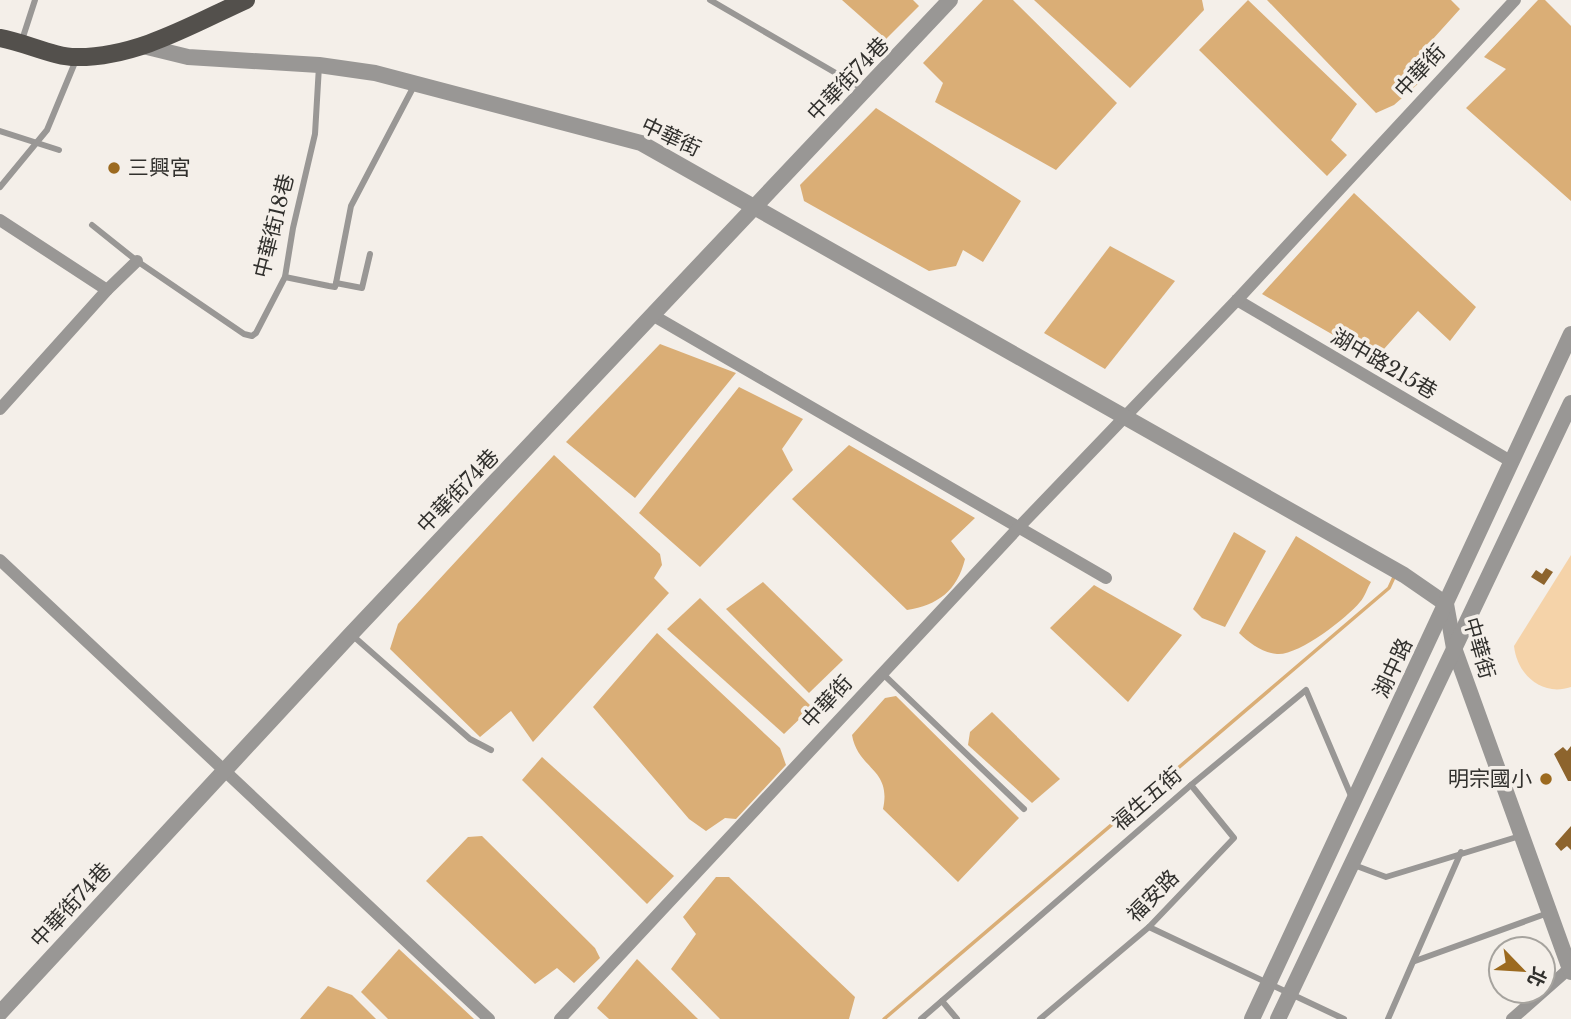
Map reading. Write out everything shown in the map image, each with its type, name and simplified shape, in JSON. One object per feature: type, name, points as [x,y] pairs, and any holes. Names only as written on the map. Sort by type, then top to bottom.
[{"type":"main road","points":[[0,38],[76,58],[143,46],[246,0]]},
{"type":"street","name":"中華街74巷","points":[[0,1013],[351,634],[950,0]]},
{"type":"street","name":"中華街","points":[[560,1019],[1020,526],[1237,300],[1515,0]]},
{"type":"street","name":"中華街","points":[[143,46],[188,57],[319,65],[416,83],[641,143],[1404,575],[1446,604],[1454,648],[1571,969]]},
{"type":"street","points":[[0,220],[107,290]]},
{"type":"street","points":[[0,409],[107,290],[137,261]]},
{"type":"street","name":"湖中路215巷","points":[[1237,300],[1512,462]]},
{"type":"street","points":[[654,316],[1106,578]]},
{"type":"street","name":"湖中路","points":[[1252,1019],[1571,334]]},
{"type":"street","points":[[1278,1019],[1569,412]]},
{"type":"street","points":[[0,560],[489,1019]]},
{"type":"street","points":[[1511,1019],[1571,969]]},
{"type":"lane","points":[[21,42],[35,0]]},
{"type":"lane","points":[[710,0],[866,91]]},
{"type":"lane","points":[[0,187],[37,143],[55,115],[76,58]]},
{"type":"lane","name":"中華街18巷","points":[[92,225],[137,261],[251,336],[256,333],[285,277],[293,228],[315,134],[319,65]]},
{"type":"lane","points":[[285,277],[335,287],[351,206],[416,83]]},
{"type":"lane","points":[[0,131],[59,150]]},
{"type":"lane","points":[[336,283],[362,288],[370,254]]},
{"type":"lane","points":[[351,634],[470,739],[491,750]]},
{"type":"lane","points":[[883,674],[1024,809]]},
{"type":"lane","name":"福生五街","points":[[921,1019],[1191,785],[1306,690],[1354,803]]},
{"type":"lane","name":"福安路","points":[[1040,1019],[1149,926],[1234,838],[1191,785]]},
{"type":"lane","points":[[1352,864],[1386,877],[1522,835]]},
{"type":"lane","points":[[1388,1019],[1461,852]]},
{"type":"lane","points":[[1415,961],[1550,913]]},
{"type":"lane","points":[[1149,926],[1344,1019]]},
{"type":"lane","points":[[942,1001],[957,1019]]},
{"type":"shaded area","points":[[842,0],[913,0],[919,6],[886,39]]},
{"type":"shaded area","points":[[983,0],[1013,0],[1117,103],[1056,170],[935,102],[943,83],[923,63]]},
{"type":"shaded area","points":[[1034,0],[1202,0],[1204,10],[1130,88]]},
{"type":"shaded area","points":[[1248,0],[1357,104],[1331,140],[1347,155],[1327,176],[1199,50]]},
{"type":"shaded area","points":[[1267,0],[1451,0],[1460,9],[1414,60],[1427,76],[1394,105],[1376,113]]},
{"type":"shaded area","points":[[1538,0],[1545,0],[1571,26],[1571,201],[1466,108],[1506,69],[1484,57]]},
{"type":"shaded area","points":[[876,108],[1021,201],[983,262],[963,250],[956,266],[929,271],[804,201],[800,185]]},
{"type":"shaded area","points":[[1354,193],[1476,307],[1450,341],[1418,311],[1375,359],[1262,294]]},
{"type":"shaded area","points":[[1110,246],[1175,281],[1105,369],[1044,333]]},
{"type":"shaded area","points":[[660,344],[736,373],[635,498],[566,442]]},
{"type":"shaded area","points":[[739,387],[803,419],[782,449],[793,470],[700,567],[639,513]]},
{"type":"shaded area","points":[[849,445],[975,518],[951,541],[965,559],[957,580],[945,595],[937,600],[907,610],[792,499]]},
{"type":"shaded area","points":[[554,455],[660,554],[662,565],[654,578],[669,593],[533,742],[511,711],[480,737],[390,649],[398,624]]},
{"type":"shaded area","points":[[1234,532],[1266,551],[1225,627],[1202,618],[1193,609]]},
{"type":"shaded area","points":[[1296,536],[1371,582],[1354,609],[1321,635],[1286,653],[1267,652],[1239,633]]},
{"type":"shaded area","points":[[1571,555],[1571,687],[1550,689],[1532,681],[1525,674],[1514,646]]},
{"type":"shaded area","points":[[763,582],[843,660],[809,693],[726,609]]},
{"type":"shaded area","points":[[1094,585],[1182,635],[1128,702],[1050,628]]},
{"type":"shaded area","points":[[700,598],[812,707],[784,734],[667,629]]},
{"type":"shaded area","points":[[657,633],[780,748],[786,765],[736,819],[725,818],[706,831],[689,819],[593,707]]},
{"type":"shaded area","points":[[896,696],[1019,818],[958,882],[883,809],[883,785],[855,747],[852,735],[885,698]]},
{"type":"shaded area","points":[[992,712],[1060,779],[1032,803],[968,745],[970,732]]},
{"type":"shaded area","points":[[542,757],[674,876],[647,904],[522,780]]},
{"type":"shaded area","points":[[482,836],[595,948],[600,958],[574,983],[557,968],[535,984],[426,881],[468,837]]},
{"type":"shaded area","points":[[716,877],[729,877],[855,997],[849,1019],[720,1019],[671,969],[696,934],[683,917]]},
{"type":"shaded area","points":[[399,949],[474,1019],[388,1019],[361,992]]},
{"type":"shaded area","points":[[637,959],[698,1019],[609,1019],[597,1008]]},
{"type":"shaded area","points":[[328,986],[352,995],[376,1019],[300,1019]]},
{"type":"building","points":[[1546,568],[1553,572],[1544,585],[1531,577],[1536,570],[1542,574]]},
{"type":"building","points":[[1571,746],[1571,781],[1568,781],[1554,754],[1563,747],[1567,751]]},
{"type":"building","points":[[1571,826],[1571,850],[1567,846],[1561,851],[1555,844]]},
{"type":"waterway","points":[[884,1019],[1389,588],[1395,575]]},
{"type":"place","name":"三興宮","points":[[114,168]]},
{"type":"place","name":"明宗國小","points":[[1546,779]]}]
